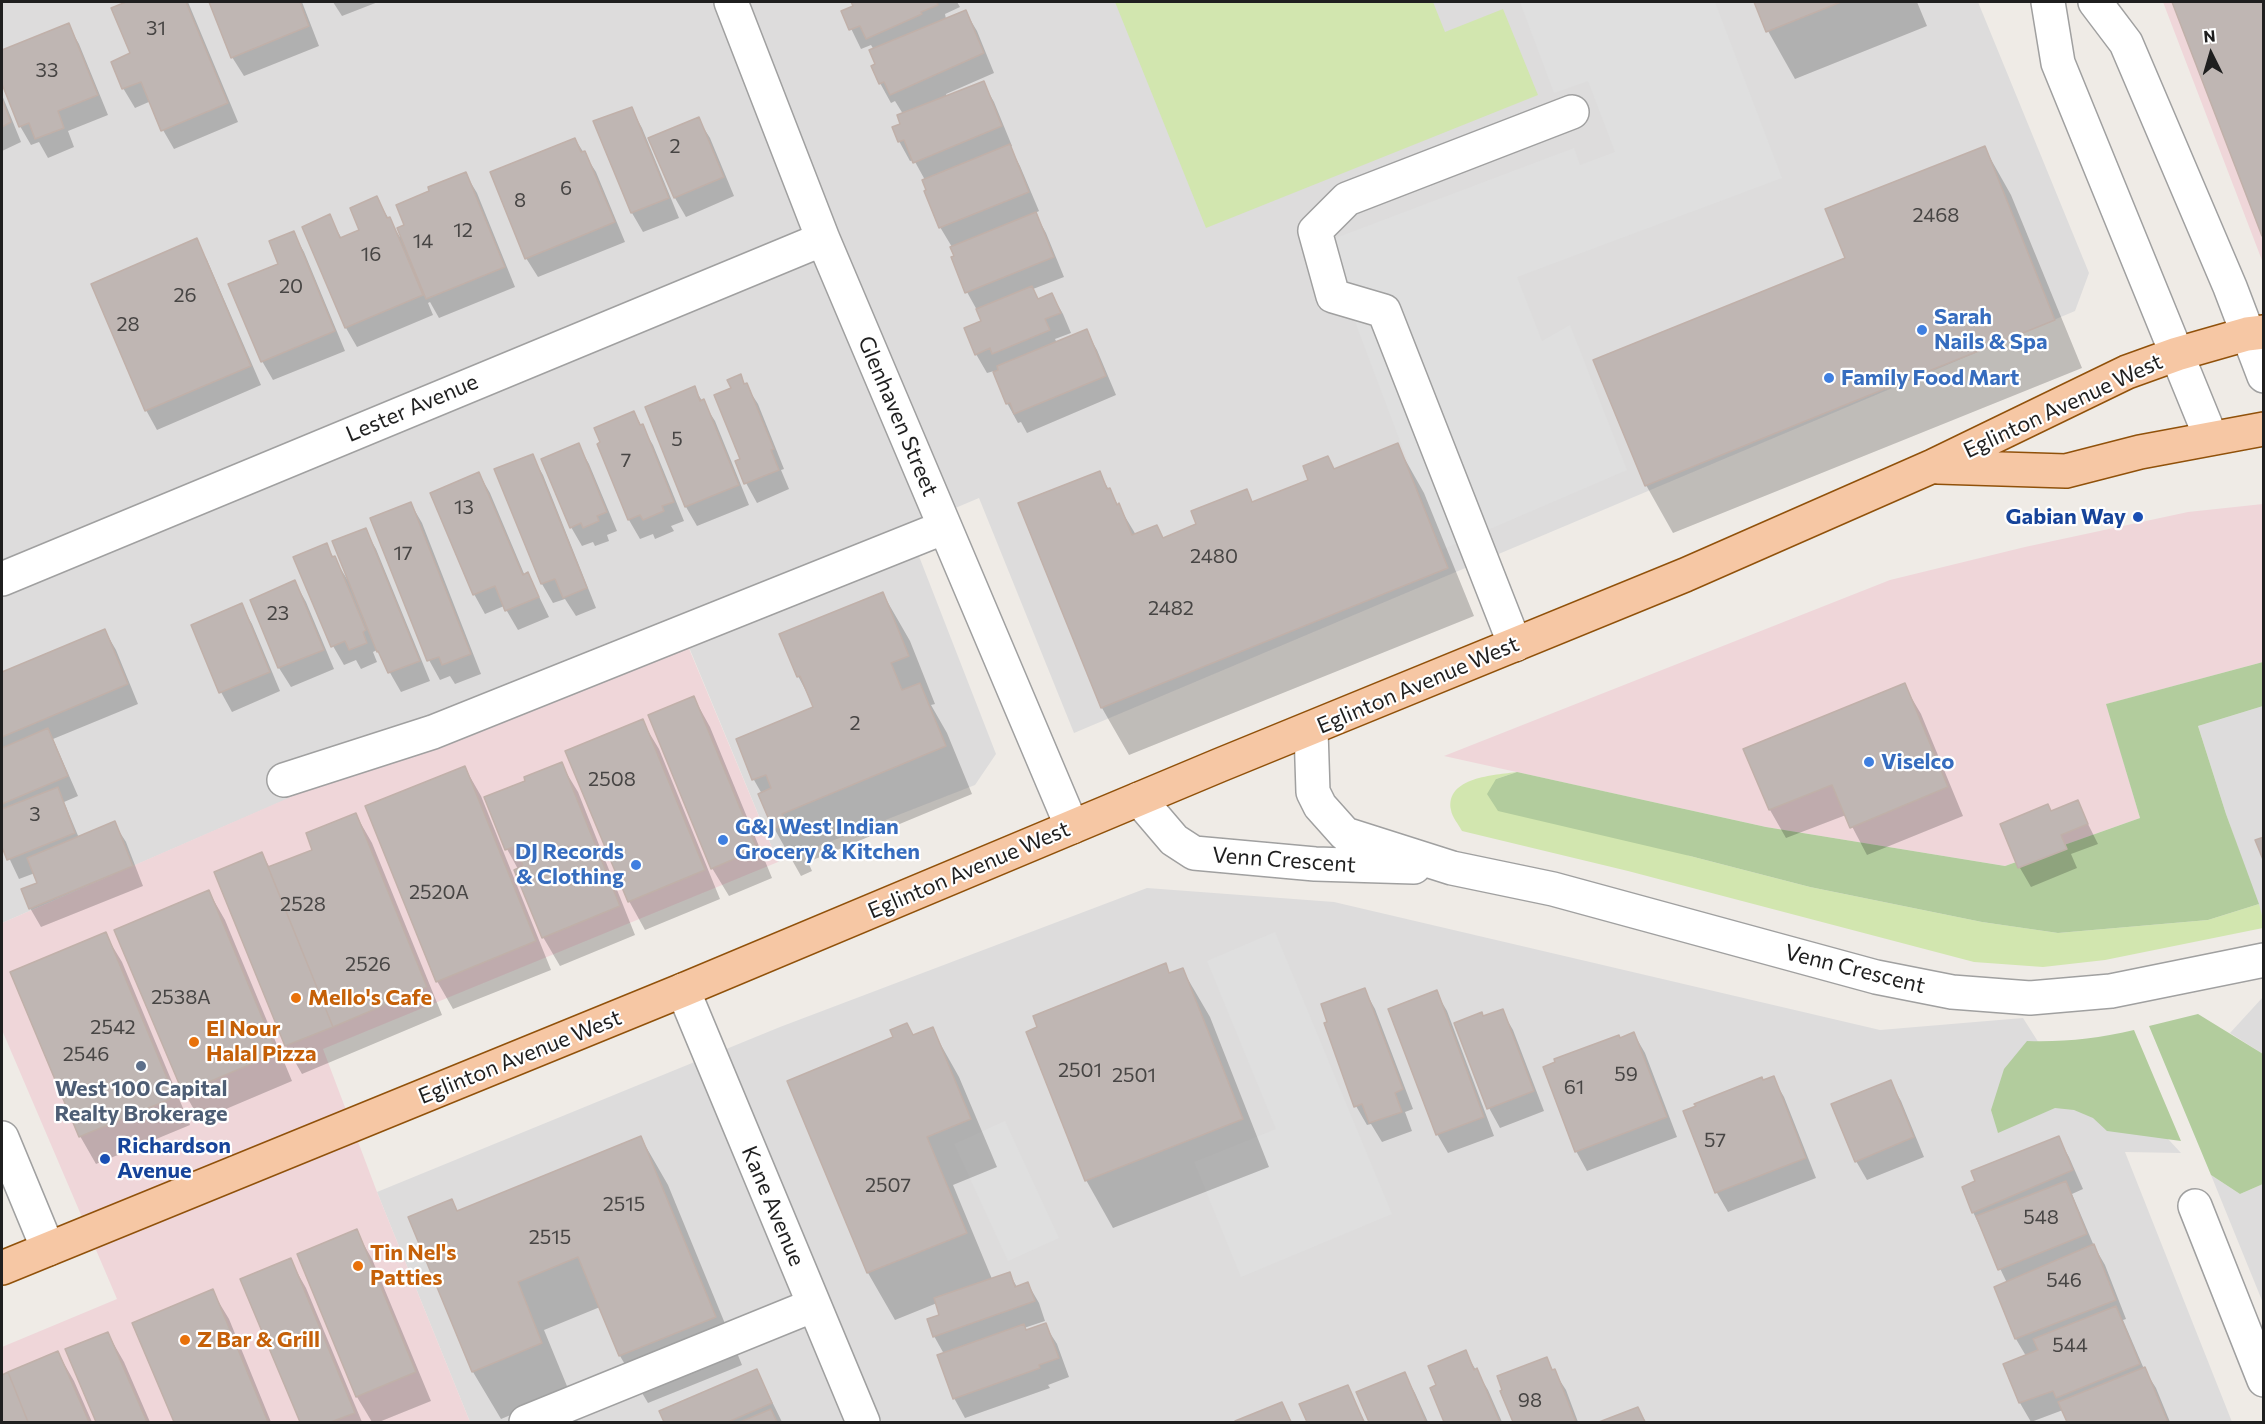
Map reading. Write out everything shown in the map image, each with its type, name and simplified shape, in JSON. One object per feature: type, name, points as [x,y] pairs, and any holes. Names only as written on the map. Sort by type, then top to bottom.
[{"type":"main road","name":"Eglinton Avenue West","points":[[2,1268],[683,990],[1695,570],[1933,466],[2127,372],[2177,354],[2255,333]]},
{"type":"main road","name":"Eglinton Avenue West","points":[[1933,466],[2066,471],[2140,452],[2264,429]]},
{"type":"street","name":"Glenhaven Street","points":[[731,2],[823,239],[1072,827]]},
{"type":"street","points":[[2048,2],[2058,63],[2211,438]]},
{"type":"street","points":[[2094,2],[2126,44],[2230,287],[2255,333],[2264,376]]},
{"type":"street","points":[[1515,645],[1384,311],[1333,296],[1315,231],[1347,199],[1572,111]]},
{"type":"street","name":"Lester Avenue","points":[[2,579],[823,239]]},
{"type":"street","points":[[284,780],[433,732],[945,527]]},
{"type":"street","name":"Venn Crescent","points":[[1311,730],[1313,792],[1320,806],[1345,834],[1452,868],[1553,889],[1876,977],[1952,992],[2030,998],[2111,991],[2264,960]]},
{"type":"street","name":"Venn Crescent","points":[[1139,800],[1174,840],[1194,853],[1315,864],[1452,868]]},
{"type":"street","name":"Kane Avenue","points":[[683,990],[863,1422]]},
{"type":"street","points":[[2,1138],[48,1249]]},
{"type":"street","points":[[2194,1206],[2264,1380]]},
{"type":"street","points":[[526,1422],[814,1305]]},
{"type":"shaded area","points":[[2,2],[1978,2],[2089,273],[2075,311],[1074,733],[979,498],[908,528],[996,754],[975,785],[778,862],[681,628],[2,923]]},
{"type":"shaded area","points":[[1520,2],[1715,2],[1782,178],[1517,277],[1542,341],[1570,325],[1627,470],[1441,550],[1325,242],[1574,148],[1580,165],[1615,152],[1588,81],[1554,93]]},
{"type":"shaded area","points":[[2163,2],[2263,2],[2263,263]]},
{"type":"shaded area","points":[[2263,504],[2263,662],[2107,704],[2140,818],[2005,866],[1766,827],[1444,756],[1890,580],[2025,547],[2188,512]]},
{"type":"shaded area","points":[[680,627],[778,862],[323,1049],[377,1192],[470,1422],[2,1422],[2,1347],[117,1299],[2,1030],[2,923]]},
{"type":"shaded area","points":[[2263,706],[2263,919],[2198,726]]},
{"type":"shaded area","points":[[1147,888],[1334,902],[1880,1030],[2023,1018],[2070,1092],[2157,1127],[2181,1153],[2125,1152],[2232,1422],[470,1422],[377,1192],[780,1027]]},
{"type":"shaded area","points":[[1275,932],[1392,1214],[1241,1277],[1194,1162],[1276,1129],[1207,961]]},
{"type":"shaded area","points":[[2263,997],[2263,1054],[2230,1033]]},
{"type":"shaded area","points":[[1005,1121],[1059,1238],[1008,1261],[954,1144]]},
{"type":"shaded area","points":[[2211,1175],[2240,1194],[2263,1184],[2263,1303]]},
{"type":"green space","points":[[1115,2],[1433,2],[1445,32],[1503,9],[1538,95],[1206,228]]},
{"type":"green space","points":[[2263,662],[2263,706],[2198,726],[2226,814],[2259,904],[2208,920],[2058,933],[1982,922],[1810,887],[1498,811],[1487,794],[1496,779],[1517,772],[1766,827],[2005,866],[2140,818],[2106,704]]},
{"type":"green space","points":[[1517,772],[1496,779],[1690,856],[1810,887],[1982,922],[2058,933],[2208,920],[2259,904],[2263,928],[2105,960],[2043,967],[1974,962],[1628,871],[1462,831],[1451,810],[1451,799],[1456,791],[1463,784],[1474,780]]},
{"type":"green space","points":[[2198,1014],[2263,1054],[2263,1184],[2240,1194],[2211,1175],[2149,1026]]},
{"type":"green space","points":[[2134,1030],[2181,1141],[2107,1131],[2093,1118],[2074,1110],[2055,1108],[1998,1133],[1991,1110],[2004,1069],[2027,1041],[2080,1039]]},
{"type":"building","points":[[126,2],[186,2],[228,103],[161,131],[141,82],[122,89],[111,62],[130,53],[111,8]]},
{"type":"building","points":[[209,2],[300,2],[309,26],[231,58]]},
{"type":"building","points":[[851,2],[937,2],[938,5],[866,39],[860,26],[849,30],[841,11],[853,6]]},
{"type":"building","points":[[1754,2],[1841,2],[1766,32]]},
{"type":"building","points":[[2172,2],[2264,2],[2264,236],[2262,236]]},
{"type":"building","points":[[966,10],[984,53],[890,95],[884,82],[879,84],[871,66],[875,64],[869,50]]},
{"type":"building","points":[[69,23],[98,95],[58,111],[64,128],[35,139],[29,123],[19,127],[2,84],[2,50]]},
{"type":"building","points":[[984,81],[1002,126],[913,163],[904,140],[898,142],[892,127],[900,124],[897,115]]},
{"type":"building","points":[[2,99],[11,122],[2,127]]},
{"type":"building","points":[[632,107],[669,198],[631,213],[593,121]]},
{"type":"building","points":[[699,117],[724,177],[674,198],[648,138]]},
{"type":"building","points":[[575,138],[581,152],[585,151],[615,222],[525,259],[490,172]]},
{"type":"building","points":[[1010,144],[1029,192],[939,228],[922,180]]},
{"type":"building","points":[[1985,146],[2055,320],[1645,486],[1593,360],[1845,258],[1825,209]]},
{"type":"building","points":[[466,172],[505,267],[426,299],[397,228],[404,225],[396,205],[429,191],[428,187]]},
{"type":"building","points":[[377,196],[387,218],[390,217],[423,295],[345,328],[302,227],[330,214],[340,238],[359,230],[350,208]]},
{"type":"building","points":[[1036,212],[1054,257],[965,293],[951,257],[954,256],[950,247]]},
{"type":"building","points":[[294,231],[335,331],[261,362],[228,284],[278,264],[269,241]]},
{"type":"building","points":[[197,238],[251,366],[145,411],[91,284]]},
{"type":"building","points":[[1032,286],[1038,299],[1052,293],[1061,313],[1045,319],[1050,330],[992,354],[990,348],[975,355],[964,328],[981,321],[976,309]]},
{"type":"building","points":[[1087,329],[1106,376],[1014,414],[1010,403],[1006,404],[993,372],[998,370],[997,366]]},
{"type":"building","points":[[741,374],[744,384],[747,383],[774,449],[771,450],[779,470],[744,484],[735,461],[740,459],[714,395],[731,388],[727,380]]},
{"type":"building","points":[[695,386],[700,401],[704,399],[739,485],[685,507],[645,407]]},
{"type":"building","points":[[634,411],[640,425],[643,424],[674,502],[662,506],[664,511],[643,520],[640,515],[628,520],[597,444],[600,442],[594,428]]},
{"type":"building","points":[[579,443],[607,512],[597,516],[599,521],[583,528],[581,523],[570,528],[541,459]]},
{"type":"building","points":[[1398,443],[1448,568],[1101,708],[1018,503],[1100,471],[1107,489],[1110,488],[1117,505],[1119,503],[1132,535],[1157,525],[1163,538],[1196,524],[1191,511],[1247,489],[1252,502],[1308,480],[1303,466],[1328,456],[1334,469]]},
{"type":"building","points":[[533,454],[587,588],[563,598],[555,579],[541,584],[494,469]]},
{"type":"building","points":[[479,472],[523,575],[528,572],[539,597],[505,611],[495,586],[473,595],[430,493]]},
{"type":"building","points":[[411,502],[471,654],[442,665],[439,657],[427,661],[370,518]]},
{"type":"building","points":[[366,528],[420,661],[388,673],[377,652],[332,541]]},
{"type":"building","points":[[327,543],[332,557],[335,556],[366,630],[363,632],[367,643],[349,650],[345,641],[331,647],[293,557]]},
{"type":"building","points":[[295,580],[324,650],[278,668],[250,600]]},
{"type":"building","points":[[883,592],[909,656],[891,663],[902,690],[920,683],[946,746],[782,814],[786,823],[773,829],[758,794],[771,788],[766,775],[752,780],[736,739],[813,707],[800,676],[797,677],[779,634]]},
{"type":"building","points":[[242,603],[270,672],[219,693],[191,625]]},
{"type":"building","points":[[105,629],[128,684],[2,737],[2,672]]},
{"type":"building","points":[[1905,683],[1948,787],[1850,828],[1832,785],[1769,810],[1743,749]]},
{"type":"building","points":[[694,696],[757,849],[711,869],[648,715]]},
{"type":"building","points":[[643,719],[705,870],[628,902],[565,751]]},
{"type":"building","points":[[48,728],[68,776],[2,804],[2,748]]},
{"type":"building","points":[[562,762],[620,906],[542,938],[514,870],[523,866],[516,846],[505,850],[484,797],[525,781],[524,777]]},
{"type":"building","points":[[465,766],[536,941],[436,982],[365,806]]},
{"type":"building","points":[[58,787],[75,833],[7,860],[2,847],[2,809]]},
{"type":"building","points":[[2078,800],[2088,824],[2061,835],[2067,849],[2018,868],[2000,824],[2048,804],[2051,811]]},
{"type":"building","points":[[356,813],[427,987],[333,1027],[268,867],[312,850],[306,833]]},
{"type":"building","points":[[115,821],[133,866],[29,909],[21,889],[37,883],[27,858]]},
{"type":"building","points":[[2264,837],[2264,862],[2255,840]]},
{"type":"building","points":[[262,852],[333,1027],[285,1046],[214,872]]},
{"type":"building","points":[[209,890],[277,1053],[183,1093],[114,930]]},
{"type":"building","points":[[106,932],[175,1097],[79,1137],[10,972]]},
{"type":"building","points":[[1166,963],[1169,973],[1183,968],[1243,1119],[1085,1181],[1026,1032],[1037,1027],[1033,1016]]},
{"type":"building","points":[[1365,988],[1403,1089],[1395,1093],[1402,1112],[1369,1123],[1362,1104],[1354,1107],[1324,1023],[1327,1022],[1321,1004]]},
{"type":"building","points":[[1437,990],[1484,1117],[1436,1135],[1388,1009]]},
{"type":"building","points":[[1503,1009],[1534,1091],[1487,1109],[1454,1023],[1482,1012],[1483,1016]]},
{"type":"building","points":[[907,1023],[913,1035],[933,1027],[971,1119],[927,1137],[967,1233],[867,1273],[787,1081],[893,1037],[890,1030]]},
{"type":"building","points":[[1634,1032],[1667,1117],[1575,1152],[1543,1067],[1555,1062],[1554,1059],[1619,1035],[1620,1038]]},
{"type":"building","points":[[1774,1076],[1806,1158],[1715,1193],[1683,1111],[1696,1106],[1694,1104],[1762,1077],[1763,1080]]},
{"type":"building","points":[[1891,1080],[1914,1137],[1855,1162],[1831,1104]]},
{"type":"building","points":[[641,1136],[716,1317],[619,1356],[578,1257],[518,1282],[542,1343],[472,1372],[408,1217],[452,1199],[457,1211]]},
{"type":"building","points":[[2059,1136],[2073,1170],[1972,1213],[1962,1187],[1975,1181],[1971,1171]]},
{"type":"building","points":[[2066,1181],[2087,1234],[1998,1270],[1976,1216]]},
{"type":"building","points":[[357,1229],[416,1372],[356,1397],[297,1254]]},
{"type":"building","points":[[2094,1244],[2116,1300],[2015,1339],[1994,1287]]},
{"type":"building","points":[[291,1258],[355,1413],[331,1422],[300,1422],[240,1279]]},
{"type":"building","points":[[1010,1272],[1015,1287],[1028,1282],[1035,1301],[933,1337],[927,1319],[939,1315],[934,1298]]},
{"type":"building","points":[[213,1289],[268,1422],[174,1422],[132,1323]]},
{"type":"building","points":[[2116,1306],[2140,1364],[2056,1398],[2053,1391],[2019,1403],[2003,1364],[2038,1350],[2033,1339]]},
{"type":"building","points":[[1046,1323],[1059,1358],[1039,1365],[1040,1368],[953,1399],[937,1355],[1024,1324],[1026,1330]]},
{"type":"building","points":[[108,1332],[147,1422],[96,1422],[65,1349]]},
{"type":"building","points":[[1466,1350],[1474,1370],[1477,1368],[1500,1422],[1444,1422],[1430,1388],[1436,1385],[1428,1366]]},
{"type":"building","points":[[58,1351],[89,1422],[28,1422],[8,1372]]},
{"type":"building","points":[[1547,1357],[1552,1370],[1555,1369],[1576,1422],[1513,1422],[1500,1391],[1502,1390],[1497,1376]]},
{"type":"building","points":[[2145,1367],[2168,1422],[2067,1422],[2058,1402]]},
{"type":"building","points":[[757,1369],[772,1403],[728,1422],[664,1422],[659,1411]]},
{"type":"building","points":[[8,1372],[28,1422],[2,1422],[2,1375]]},
{"type":"building","points":[[1405,1372],[1426,1422],[1369,1422],[1356,1392]]},
{"type":"building","points":[[1348,1385],[1364,1422],[1307,1422],[1299,1404]]},
{"type":"building","points":[[1282,1402],[1291,1422],[1235,1422],[1235,1421]]},
{"type":"building","points":[[1638,1407],[1645,1422],[1599,1422]]},
{"type":"building","points":[[771,1409],[777,1422],[740,1422]]},
{"type":"place","name":"Sarah Nails & Spa","points":[[1922,330]]},
{"type":"place","name":"Family Food Mart","points":[[1829,378]]},
{"type":"place","name":"Gabian Way","points":[[2138,517]]},
{"type":"place","name":"Viselco","points":[[1869,762]]},
{"type":"place","name":"G&J West Indian Grocery & Kitchen","points":[[723,840]]},
{"type":"place","name":"DJ Records & Clothing","points":[[636,865]]},
{"type":"place","name":"Mello's Cafe","points":[[296,998]]},
{"type":"place","name":"El Nour Halal Pizza","points":[[194,1042]]},
{"type":"place","name":"West 100 Capital Realty Brokerage","points":[[141,1066]]},
{"type":"place","name":"Richardson Avenue","points":[[105,1159]]},
{"type":"place","name":"Tin Nel's Patties","points":[[358,1266]]},
{"type":"place","name":"Z Bar & Grill","points":[[185,1340]]}]
